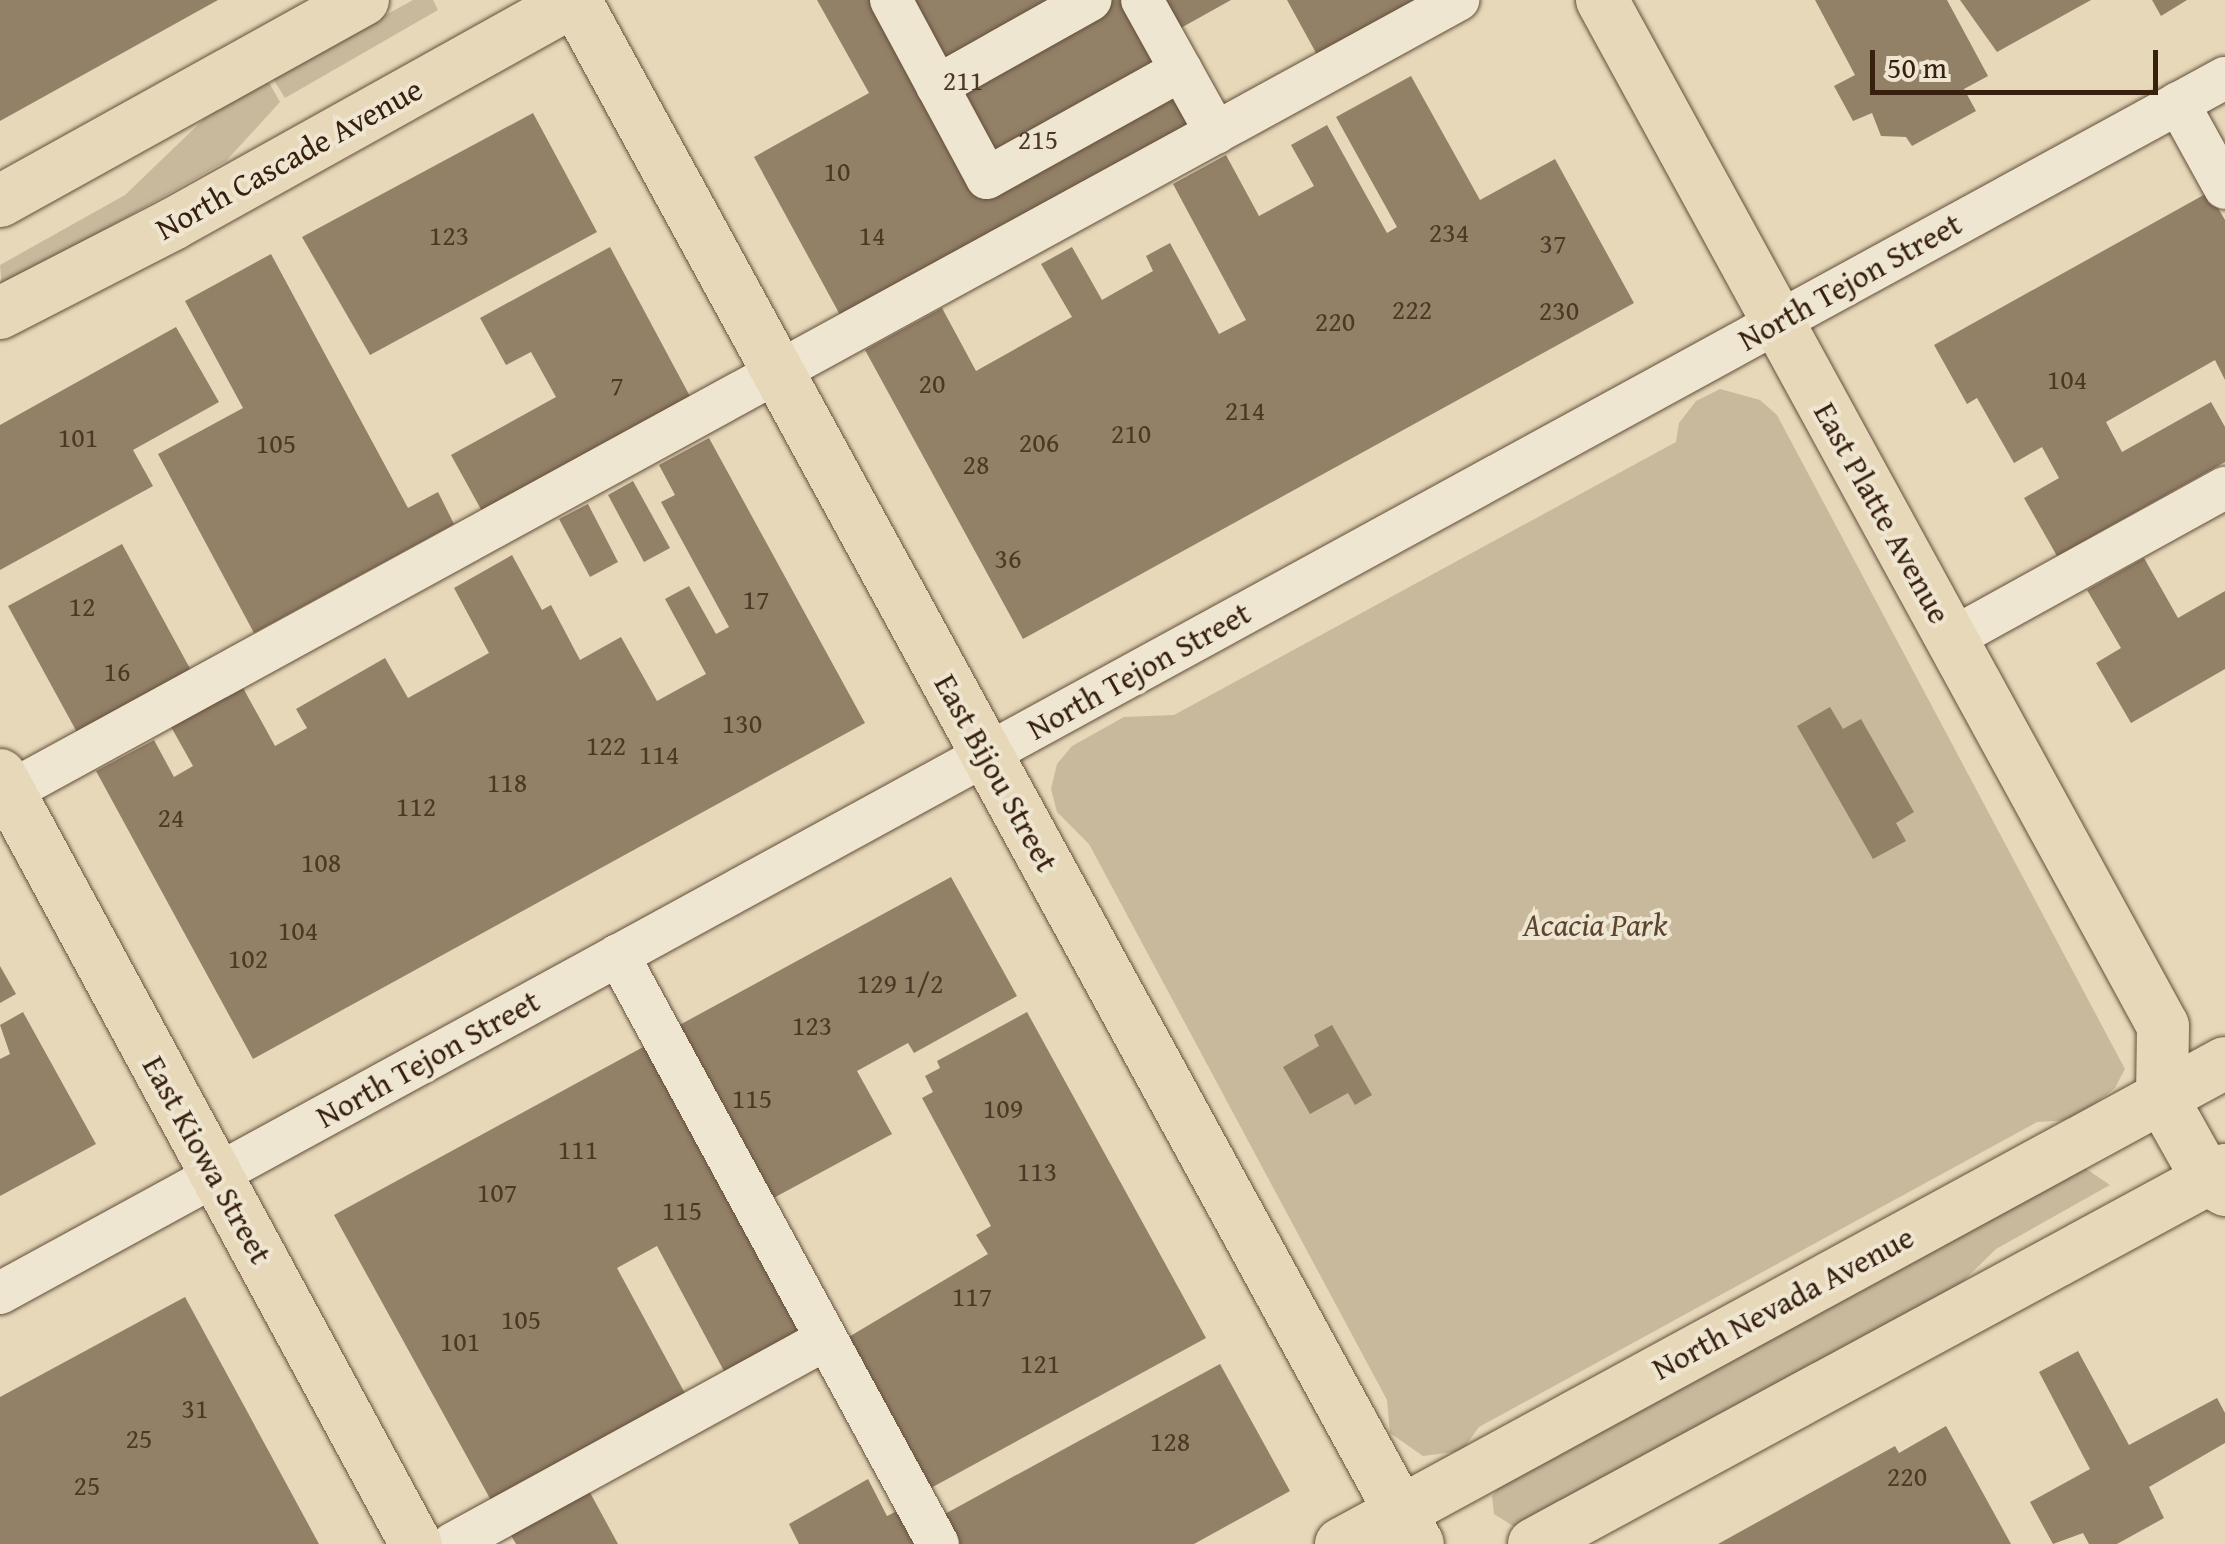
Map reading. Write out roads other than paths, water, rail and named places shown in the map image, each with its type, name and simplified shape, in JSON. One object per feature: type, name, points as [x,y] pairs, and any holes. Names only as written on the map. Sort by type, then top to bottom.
[{"type":"main road","points":[[0,200],[363,0]]},
{"type":"main road","name":"North Cascade Avenue","points":[[0,313],[173,224],[575,0]]},
{"type":"main road","name":"East Bijou Street","points":[[575,0],[1409,1528]]},
{"type":"main road","name":"East Platte Avenue","points":[[1602,0],[2163,1026],[2162,1098]]},
{"type":"main road","name":"East Kiowa Street","points":[[3,788],[416,1544]]},
{"type":"main road","points":[[2163,1026],[2225,1061]]},
{"type":"main road","name":"North Nevada Avenue","points":[[1341,1544],[1409,1528],[2225,1061]]},
{"type":"main road","points":[[1534,1544],[2219,1180],[2162,1098]]},
{"type":"street","points":[[890,0],[950,79]]},
{"type":"street","points":[[923,0],[988,178],[1181,70]]},
{"type":"street","points":[[950,79],[1090,0]]},
{"type":"street","points":[[1142,0],[1216,133]]},
{"type":"street","points":[[3,788],[1458,0]]},
{"type":"street","name":"North Tejon Street","points":[[0,1293],[2225,78]]},
{"type":"street","points":[[2178,104],[2225,188]]},
{"type":"street","points":[[1951,638],[2225,488]]},
{"type":"street","points":[[618,955],[938,1544]]},
{"type":"street","points":[[452,1544],[826,1338]]},
{"type":"park label","name":"Acacia Park","points":[[1595,925]]}]
